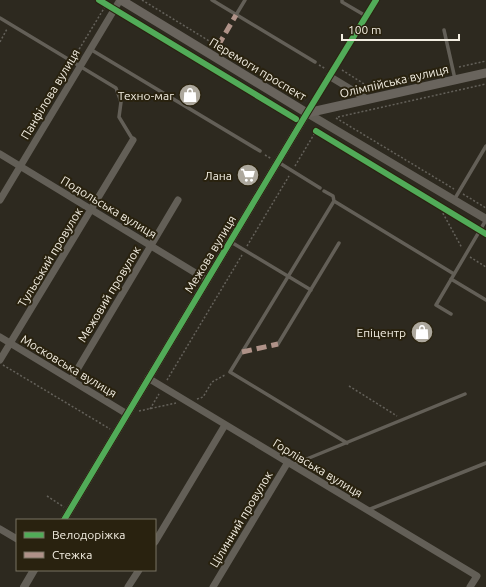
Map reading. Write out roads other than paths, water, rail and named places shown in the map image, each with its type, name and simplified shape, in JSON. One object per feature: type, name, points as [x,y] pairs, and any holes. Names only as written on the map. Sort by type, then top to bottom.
[{"type":"main road","name":"Перемоги проспект","points":[[120,0],[307,113]]},
{"type":"main road","name":"Олімпійська вулиця","points":[[307,113],[486,73]]},
{"type":"street","name":"Панфілова вулиця","points":[[0,200],[120,0]]},
{"type":"street","name":"Межова вулиця","points":[[65,519],[230,241],[275,161],[307,113],[376,0]]},
{"type":"street","points":[[329,76],[367,99]]},
{"type":"street","name":"Перемоги проспект","points":[[307,113],[486,220]]},
{"type":"street","name":"Тульський провулок","points":[[0,360],[133,140]]},
{"type":"street","name":"Подольська вулиця","points":[[0,154],[207,280]]},
{"type":"street","name":"Межовий провулок","points":[[71,380],[178,200]]},
{"type":"street","name":"Московська вулиця","points":[[0,337],[127,414]]},
{"type":"street","name":"Горлівська вулиця","points":[[148,378],[477,576],[470,587]]},
{"type":"street","points":[[156,540],[225,425]]},
{"type":"street","name":"Цілинний провулок","points":[[213,587],[290,464]]},
{"type":"street","points":[[0,529],[16,538]]},
{"type":"street","points":[[24,587],[33,571]]},
{"type":"street","points":[[128,587],[137,571]]},
{"type":"lane","points":[[212,0],[315,62]]},
{"type":"lane","points":[[236,15],[245,0]]},
{"type":"lane","points":[[342,0],[342,2],[366,16]]},
{"type":"lane","points":[[0,18],[116,88],[121,102],[119,117],[133,140]]},
{"type":"lane","points":[[444,30],[456,80]]},
{"type":"lane","points":[[90,49],[260,152]]},
{"type":"lane","points":[[454,200],[486,146]]},
{"type":"lane","points":[[275,161],[320,188]]},
{"type":"lane","points":[[324,190],[333,196],[334,201],[454,274]]},
{"type":"lane","points":[[334,201],[230,372],[347,443]]},
{"type":"lane","points":[[451,314],[436,305],[486,220]]},
{"type":"lane","points":[[230,241],[311,290]]},
{"type":"lane","points":[[278,344],[339,244]]},
{"type":"lane","points":[[451,279],[486,300]]},
{"type":"lane","points":[[290,464],[347,443],[465,394]]},
{"type":"lane","points":[[367,510],[486,464]]},
{"type":"place","name":"Техно-маг","points":[[190,95]]},
{"type":"place","name":"Лана","points":[[248,175]]},
{"type":"place","name":"Епіцентр","points":[[422,332]]}]
